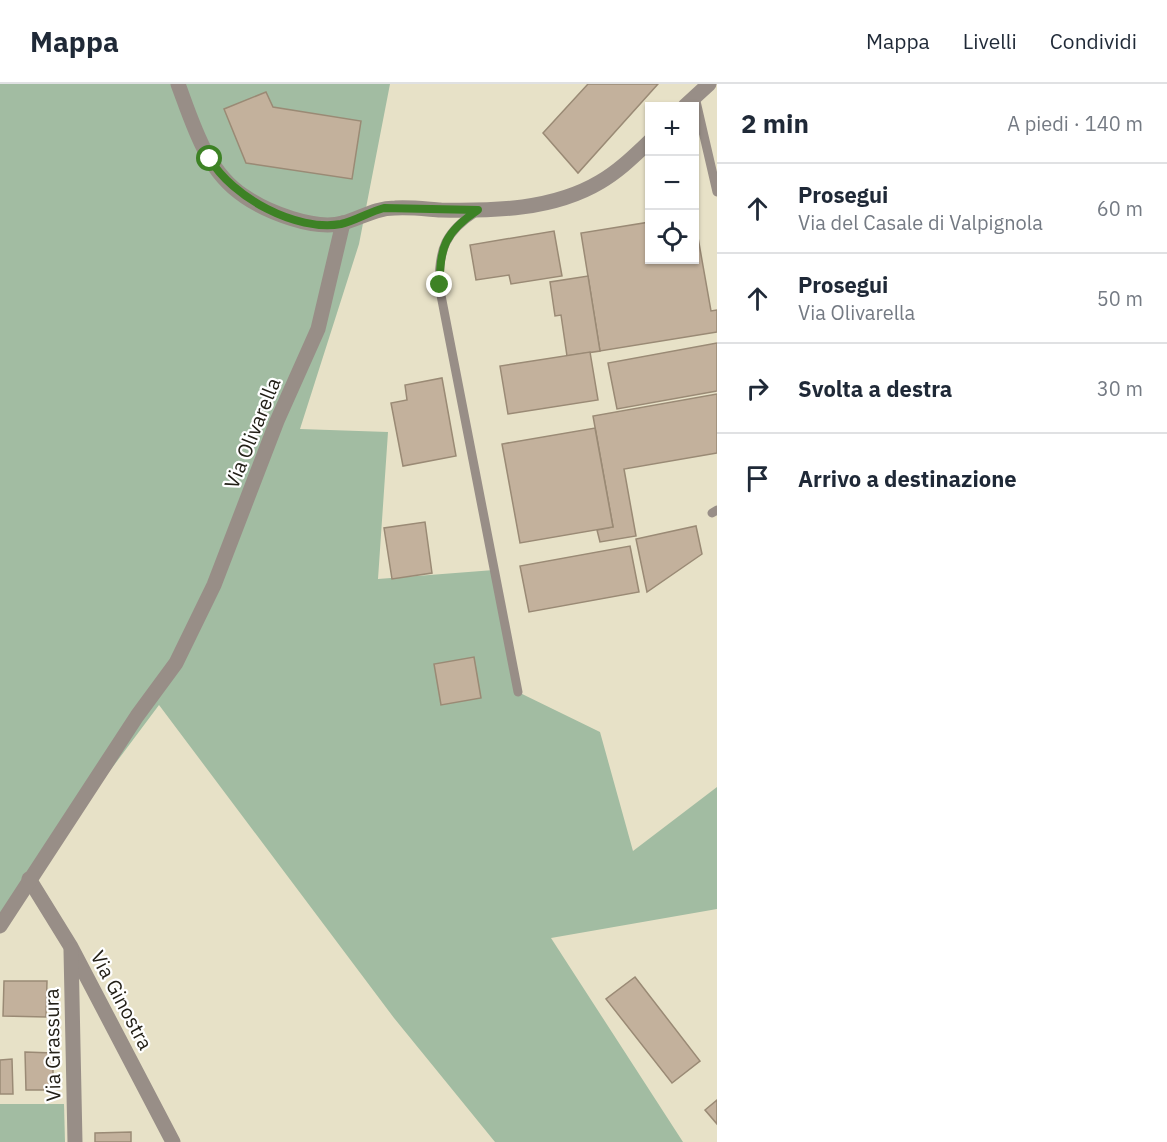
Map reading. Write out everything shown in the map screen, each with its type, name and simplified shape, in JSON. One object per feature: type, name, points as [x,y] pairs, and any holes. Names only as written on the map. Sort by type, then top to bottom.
[{"type":"street","points":[[178,84],[206,153],[219,173],[232,187],[258,204],[288,217],[317,224],[343,223],[384,208],[478,210],[534,205],[560,200],[612,174],[645,145]]},
{"type":"street","points":[[690,102],[709,84]]},
{"type":"street","name":"Via Olivarella","points":[[0,926],[137,716],[176,663],[214,585],[277,421],[318,329],[343,223]]},
{"type":"street","name":"Via Ginostra","points":[[29,879],[71,947],[173,1142]]},
{"type":"street","name":"Via Grassura","points":[[71,947],[75,1142]]},
{"type":"lane","points":[[699,132],[717,192]]},
{"type":"lane","points":[[478,210],[455,227],[446,241],[439,265],[440,285],[518,692]]},
{"type":"green space","points":[[0,84],[390,84],[359,244],[300,429],[388,432],[378,579],[494,570],[518,692],[600,732],[633,851],[717,787],[717,909],[551,938],[683,1142],[495,1142],[394,1018],[159,705],[29,879],[0,926]]},
{"type":"green space","points":[[0,1104],[64,1104],[65,1142],[0,1142]]},
{"type":"building","points":[[588,84],[658,84],[578,173],[543,133]]},
{"type":"building","points":[[266,92],[273,107],[361,121],[352,179],[246,163],[224,109]]},
{"type":"building","points":[[645,223],[645,264],[699,264],[699,243],[711,311],[717,310],[717,332],[600,351],[581,233]]},
{"type":"building","points":[[554,231],[562,276],[511,284],[509,275],[476,280],[470,245]]},
{"type":"building","points":[[588,276],[600,351],[567,356],[561,315],[555,316],[550,282]]},
{"type":"building","points":[[717,343],[717,391],[617,409],[608,363]]},
{"type":"building","points":[[590,352],[598,400],[508,414],[500,366]]},
{"type":"building","points":[[442,378],[456,456],[403,466],[391,403],[407,400],[405,385]]},
{"type":"building","points":[[717,394],[717,453],[624,469],[636,536],[600,542],[597,530],[613,527],[593,416]]},
{"type":"building","points":[[595,428],[613,527],[520,543],[502,444]]},
{"type":"building","points":[[425,522],[432,573],[392,579],[384,528]]},
{"type":"building","points":[[696,526],[702,554],[647,592],[636,539]]},
{"type":"building","points":[[630,546],[639,592],[529,612],[520,566]]},
{"type":"building","points":[[474,657],[481,698],[441,705],[434,664]]},
{"type":"building","points":[[635,977],[700,1061],[672,1083],[606,999]]},
{"type":"building","points":[[4,981],[47,981],[46,1017],[3,1016]]},
{"type":"building","points":[[25,1052],[53,1053],[53,1090],[26,1090]]},
{"type":"building","points":[[12,1059],[13,1094],[0,1094],[0,1060]]},
{"type":"building","points":[[717,1100],[717,1124],[705,1110]]},
{"type":"building","points":[[131,1132],[131,1142],[95,1142],[95,1133]]},
{"type":"route","points":[[210,159],[228,183],[250,200],[282,214],[317,224],[343,223],[384,208],[478,210],[455,227],[442,248],[439,265],[440,285]]}]
